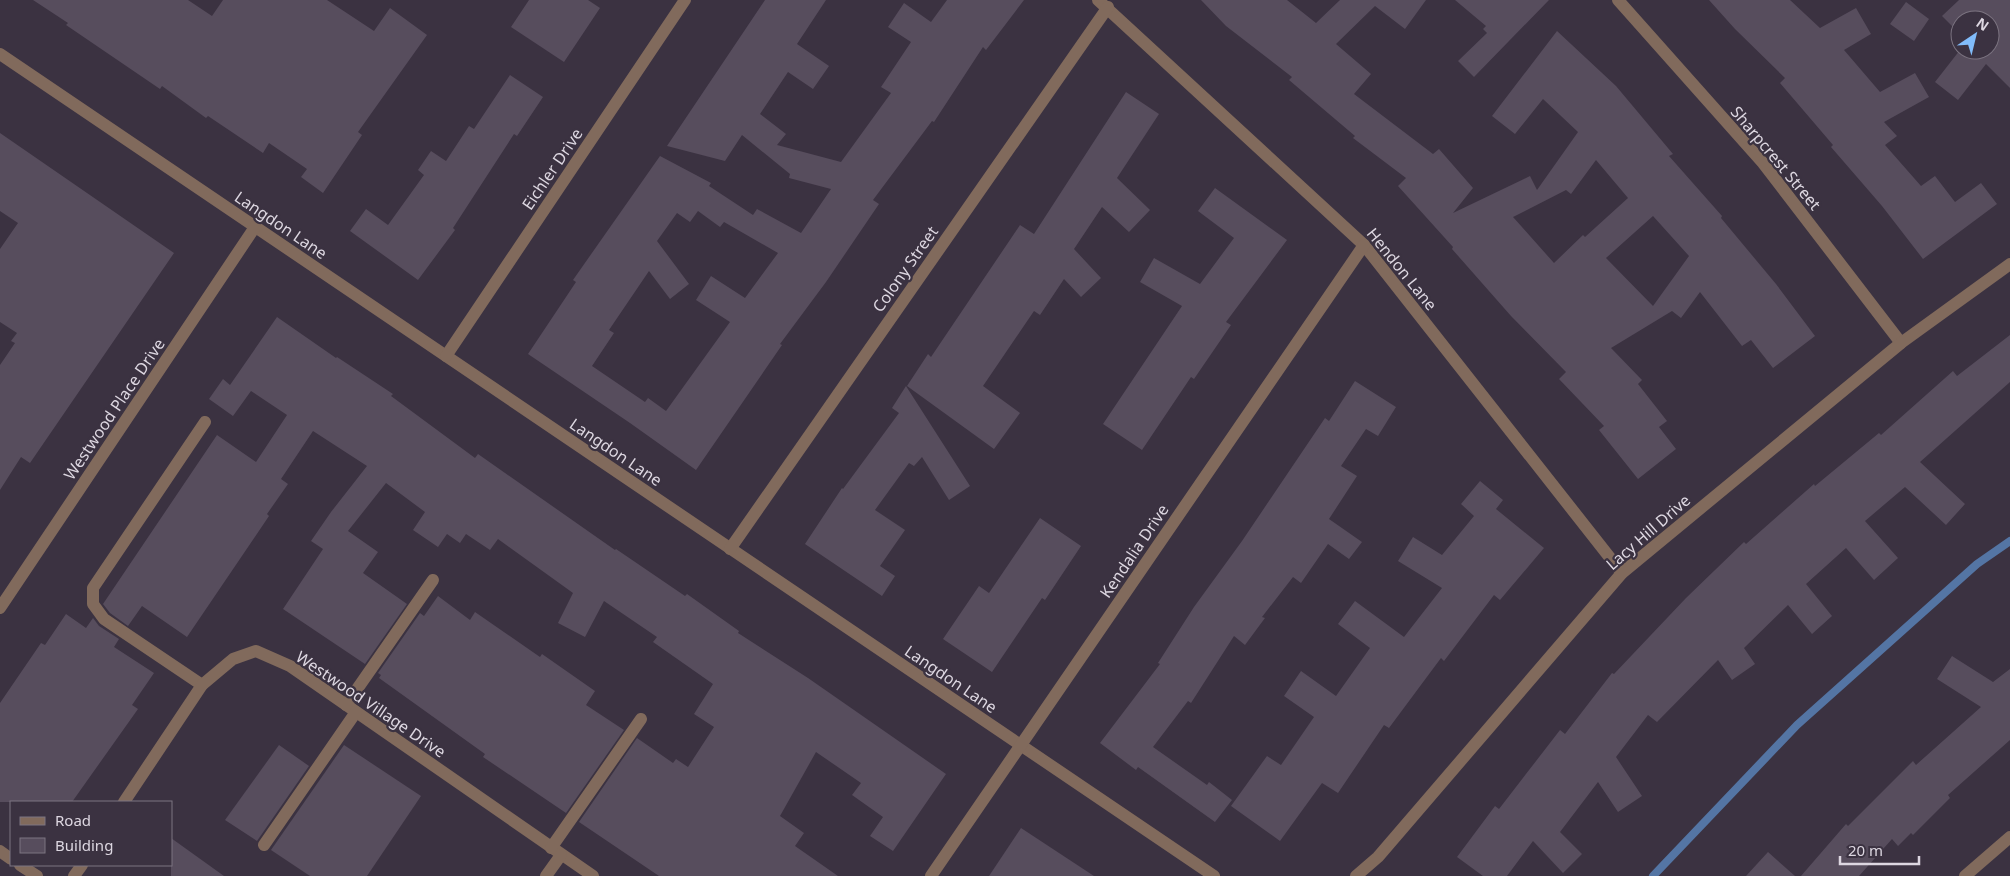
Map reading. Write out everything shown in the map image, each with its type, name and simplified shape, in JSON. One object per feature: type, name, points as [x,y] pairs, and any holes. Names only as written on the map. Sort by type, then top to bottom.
[{"type":"street","name":"Eichler Drive","points":[[446,356],[685,0]]},
{"type":"street","name":"Sharpcrest Street","points":[[1618,0],[1763,163],[1902,343]]},
{"type":"street","name":"Hendon Lane","points":[[1103,4],[1364,245],[1622,574]]},
{"type":"street","name":"Colony Street","points":[[730,549],[1103,4]]},
{"type":"street","name":"Langdon Lane","points":[[0,54],[1214,876]]},
{"type":"street","name":"Westwood Place Drive","points":[[0,608],[255,227]]},
{"type":"street","name":"Kendalia Drive","points":[[931,876],[1364,245]]},
{"type":"street","name":"Lacy Hill Drive","points":[[1356,876],[1378,857],[1622,574],[1902,343],[2010,264]]},
{"type":"street","points":[[202,685],[104,619],[94,604],[94,588],[205,422]]},
{"type":"street","points":[[264,845],[433,580]]},
{"type":"street","name":"Westwood Village Drive","points":[[125,801],[202,685],[233,659],[256,651],[290,666],[592,876]]},
{"type":"street","points":[[546,876],[556,851],[641,719]]},
{"type":"street","points":[[1964,876],[2010,837]]},
{"type":"street","points":[[22,866],[37,876]]},
{"type":"building","points":[[33,0],[188,0],[212,16],[223,0],[327,0],[374,31],[390,8],[427,35],[358,132],[362,135],[323,193],[301,177],[307,169],[269,143],[263,153],[208,116],[206,118],[162,86],[160,89],[66,25],[68,23]]},
{"type":"building","points":[[529,0],[588,0],[600,8],[564,62],[511,27]]},
{"type":"building","points":[[765,0],[826,0],[797,44],[829,66],[813,89],[788,72],[760,114],[786,134],[777,145],[841,162],[891,93],[881,87],[911,42],[888,27],[904,3],[931,22],[947,0],[1024,0],[986,50],[983,47],[934,122],[932,121],[873,200],[879,204],[826,282],[780,344],[782,345],[696,470],[528,354],[576,282],[573,280],[660,156],[711,183],[709,186],[753,215],[757,209],[801,233],[831,189],[789,178],[790,174],[742,135],[725,161],[667,146]],"holes":[[[698,211],[720,227],[724,222],[778,253],[745,298],[711,276],[696,300],[730,322],[666,411],[648,398],[645,402],[592,366],[614,333],[609,330],[649,271],[670,299],[689,284],[657,241],[677,213],[690,222]]]},
{"type":"building","points":[[1201,0],[1287,0],[1316,23],[1340,0],[1426,0],[1405,29],[1375,6],[1336,44],[1371,74],[1354,94],[1433,154],[1439,149],[1473,188],[1453,213],[1530,176],[1537,190],[1578,132],[1543,99],[1515,134],[1492,116],[1557,31],[1616,86],[1673,154],[1669,156],[1722,216],[1721,218],[1776,284],[1815,336],[1773,368],[1751,340],[1742,346],[1700,292],[1681,318],[1672,311],[1611,348],[1642,380],[1638,384],[1667,421],[1659,427],[1676,449],[1638,479],[1599,430],[1604,426],[1559,379],[1566,372],[1511,316],[1398,186],[1406,178],[1353,138],[1355,136],[1289,80],[1292,77],[1226,26]],"holes":[[[1596,160],[1628,198],[1585,237],[1583,235],[1554,263],[1513,217],[1566,190],[1571,194]],[[1653,216],[1689,256],[1653,306],[1606,258]]]},
{"type":"building","points":[[1455,0],[1549,0],[1474,77],[1458,61],[1487,33],[1483,29],[1486,26]]},
{"type":"building","points":[[1709,0],[1790,0],[1820,28],[1856,8],[1871,34],[1844,50],[1880,92],[1915,73],[1929,97],[1884,122],[1897,136],[1885,145],[1921,186],[1935,176],[1955,202],[1981,183],[1997,204],[1923,259],[1882,206],[1831,147],[1833,145],[1780,83],[1785,78],[1735,29]]},
{"type":"building","points":[[1959,0],[2010,0],[2010,88],[1986,64],[1958,100],[1935,82],[1952,60],[2000,60],[2000,10],[1950,10],[1950,24],[1942,16]]},
{"type":"building","points":[[1906,2],[1929,19],[1914,41],[1890,24]]},
{"type":"building","points":[[510,75],[543,97],[517,136],[514,134],[453,228],[455,230],[418,280],[350,231],[366,209],[388,225],[424,175],[418,170],[431,151],[446,161],[469,126],[474,129]]},
{"type":"building","points":[[1126,92],[1159,114],[1117,178],[1150,210],[1129,232],[1102,207],[1074,249],[1101,278],[1081,297],[1064,279],[1040,315],[1034,311],[983,386],[1020,413],[994,449],[907,386],[928,354],[931,357],[1020,225],[1034,234]]},
{"type":"building","points":[[0,133],[174,253],[30,463],[21,457],[0,490],[0,365],[15,343],[11,341],[17,333],[0,322],[0,249],[18,223],[0,211]]},
{"type":"building","points":[[1215,188],[1287,240],[1226,322],[1231,325],[1194,379],[1191,377],[1142,450],[1103,424],[1182,306],[1140,282],[1154,258],[1200,284],[1234,238],[1198,211]]},
{"type":"building","points":[[277,317],[336,358],[393,394],[391,396],[475,458],[478,454],[615,550],[685,596],[687,594],[739,631],[738,633],[808,678],[946,774],[893,851],[870,836],[883,817],[852,795],[861,783],[816,752],[780,816],[804,833],[795,846],[838,876],[659,876],[579,822],[637,738],[673,763],[676,759],[688,767],[714,727],[694,714],[713,684],[653,642],[657,637],[604,601],[585,637],[558,623],[573,593],[498,539],[490,550],[466,534],[460,543],[447,534],[438,547],[413,530],[425,512],[386,483],[348,531],[378,552],[363,573],[407,604],[365,664],[283,609],[323,549],[311,541],[367,466],[313,431],[281,479],[288,484],[267,514],[269,516],[187,637],[142,606],[128,626],[110,613],[103,604],[217,435],[256,462],[287,415],[251,391],[233,416],[209,399],[223,379],[230,385]]},
{"type":"building","points":[[2010,335],[2010,382],[1920,462],[1965,504],[1946,525],[1905,487],[1865,521],[1898,558],[1874,580],[1846,548],[1806,584],[1832,616],[1812,634],[1788,605],[1744,648],[1755,664],[1732,680],[1718,660],[1657,722],[1648,715],[1616,757],[1642,796],[1618,812],[1598,782],[1560,832],[1582,854],[1563,873],[1533,841],[1507,876],[1483,876],[1457,857],[1495,806],[1499,809],[1560,730],[1565,734],[1612,673],[1614,674],[1686,598],[1744,542],[1746,544],[1814,484],[1815,486],[1879,433],[1881,435],[1953,371],[1957,376]]},
{"type":"building","points":[[1355,381],[1396,407],[1378,436],[1366,429],[1341,466],[1357,476],[1329,519],[1362,542],[1349,559],[1328,544],[1301,583],[1293,577],[1262,617],[1265,618],[1245,645],[1234,636],[1191,703],[1188,701],[1153,747],[1207,785],[1209,782],[1232,800],[1215,822],[1138,767],[1136,770],[1100,743],[1160,664],[1158,663],[1194,607],[1242,541],[1325,418],[1329,421]]},
{"type":"building","points":[[906,386],[970,486],[949,500],[922,457],[914,466],[909,463],[875,510],[905,530],[880,566],[895,576],[882,596],[805,544],[842,488],[899,413],[892,408]]},
{"type":"building","points":[[1480,481],[1503,500],[1496,509],[1544,548],[1500,600],[1494,595],[1444,661],[1441,658],[1389,728],[1384,725],[1338,793],[1322,783],[1280,841],[1231,806],[1267,756],[1281,765],[1314,717],[1284,696],[1301,671],[1336,696],[1370,648],[1338,624],[1355,601],[1404,637],[1442,588],[1398,561],[1413,537],[1442,555],[1474,516],[1461,504]]},
{"type":"building","points":[[1040,518],[1081,546],[1045,600],[1042,598],[992,672],[943,639],[979,586],[989,593]]},
{"type":"building","points":[[438,596],[470,620],[475,612],[540,657],[542,654],[595,691],[586,705],[624,730],[566,813],[483,757],[485,754],[379,678],[381,675],[378,673],[420,613],[424,616]]},
{"type":"building","points":[[66,614],[86,628],[93,618],[99,626],[119,639],[114,647],[154,673],[132,705],[138,709],[73,801],[0,802],[0,703],[41,643],[45,645]]},
{"type":"building","points":[[1952,656],[1993,682],[2010,669],[2010,740],[1948,795],[1950,798],[1913,835],[1911,833],[1898,846],[1892,839],[1859,876],[1801,876],[1846,824],[1848,826],[1913,761],[1916,765],[1981,707],[1937,679]]},
{"type":"building","points":[[279,745],[309,766],[257,841],[225,820]]},
{"type":"building","points":[[344,745],[421,796],[367,876],[310,876],[271,850]]},
{"type":"building","points":[[1021,828],[1094,876],[989,876]]},
{"type":"building","points":[[172,839],[224,876],[171,876]]},
{"type":"building","points":[[1768,852],[1795,876],[1746,876]]},
{"type":"waterway","points":[[1653,876],[1797,725],[1977,564],[2010,541]]}]
